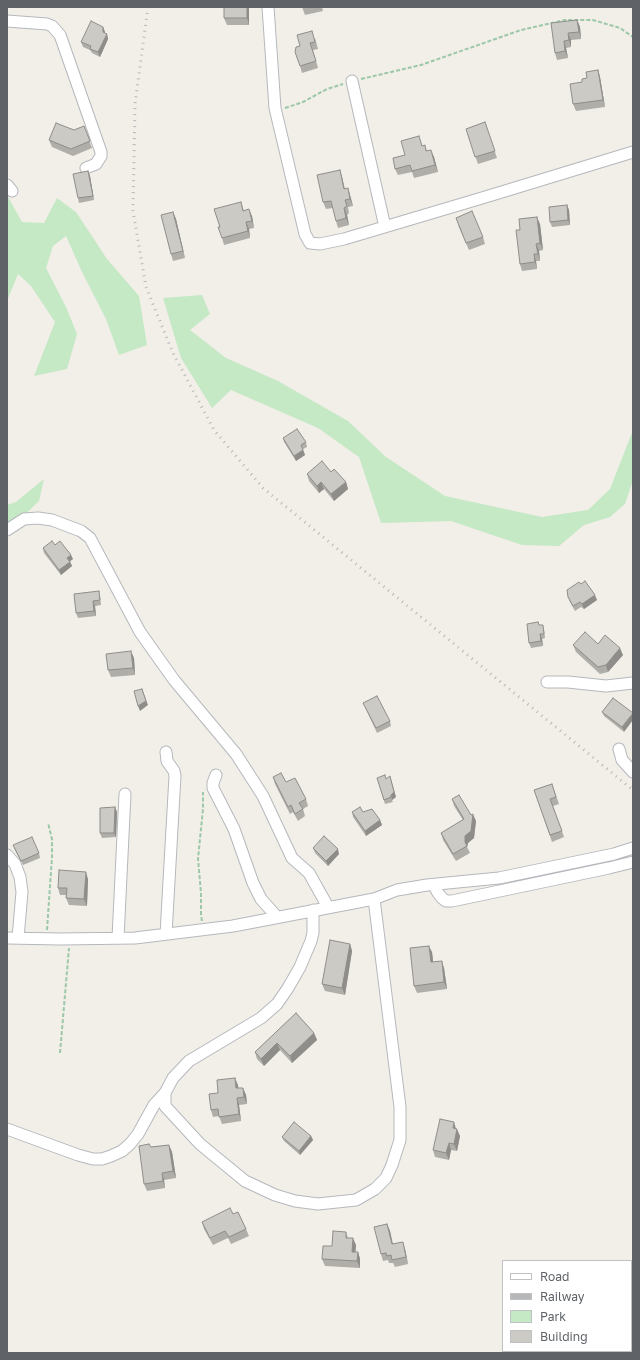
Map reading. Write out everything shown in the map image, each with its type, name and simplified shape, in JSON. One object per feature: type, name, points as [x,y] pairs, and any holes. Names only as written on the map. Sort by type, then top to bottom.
[{"type":"street","points":[[268,7],[275,108],[305,234],[310,243],[320,244],[332,242],[633,152]]},
{"type":"street","points":[[7,21],[47,24],[52,26],[60,35],[101,152],[101,156],[96,164],[86,168]]},
{"type":"street","points":[[352,81],[385,227]]},
{"type":"street","points":[[7,530],[24,519],[38,518],[52,520],[81,531],[90,538],[140,632],[174,680],[236,754],[263,796],[292,858],[309,873],[328,907]]},
{"type":"street","points":[[547,682],[568,682],[606,686],[633,683]]},
{"type":"street","points":[[619,749],[622,760],[633,772]]},
{"type":"street","points":[[166,752],[167,761],[174,771],[175,776],[166,934]]},
{"type":"street","points":[[216,775],[213,788],[234,829],[253,883],[261,899],[277,917]]},
{"type":"street","points":[[118,938],[125,794]]},
{"type":"street","points":[[7,855],[15,864],[20,877],[22,892],[13,938],[70,939],[135,938],[233,926],[374,899],[397,890],[499,878],[614,854],[633,848]]},
{"type":"street","points":[[434,885],[442,898],[452,901],[633,862]]},
{"type":"street","points":[[165,1093],[165,1106],[200,1144],[244,1181],[257,1187],[275,1195],[295,1201],[318,1204],[356,1200],[375,1189],[386,1178],[400,1140],[400,1107],[374,899]]},
{"type":"street","points":[[7,1128],[78,1155],[93,1159],[102,1159],[122,1151],[138,1134],[154,1106],[165,1093],[173,1078],[189,1061],[261,1018],[276,1004],[300,967],[311,941],[313,933],[313,910]]},
{"type":"path","points":[[275,108],[286,108],[303,102],[327,89],[352,81],[421,65],[522,30],[565,20],[593,20],[620,28],[633,37]]},
{"type":"path","points":[[203,789],[203,820],[198,859],[201,915],[206,929]]},
{"type":"path","points":[[47,939],[52,857],[52,839],[48,824]]},
{"type":"path","points":[[60,1053],[70,939]]},
{"type":"green space","points":[[7,195],[22,222],[44,223],[57,198],[76,212],[107,259],[139,296],[147,345],[119,355],[106,319],[82,272],[66,236],[53,246],[46,268],[66,307],[77,334],[67,369],[34,376],[55,322],[31,286],[18,274],[7,301]]},
{"type":"green space","points":[[202,295],[210,314],[190,330],[226,358],[278,381],[348,421],[386,457],[445,496],[542,517],[588,510],[610,489],[633,430],[633,480],[625,504],[610,517],[584,525],[559,546],[522,545],[451,521],[381,523],[359,457],[318,428],[231,390],[212,408],[181,358],[163,298]]},
{"type":"green space","points":[[44,479],[39,501],[7,532],[7,505],[16,502]]},
{"type":"building","points":[[224,7],[247,7],[247,18],[224,18]]},
{"type":"building","points":[[577,20],[579,32],[568,33],[569,40],[564,41],[565,51],[555,53],[551,23]]},
{"type":"building","points":[[91,21],[103,27],[103,32],[107,34],[98,52],[90,49],[91,46],[81,42]]},
{"type":"building","points":[[312,31],[315,42],[310,43],[316,61],[300,66],[295,52],[296,47],[300,46],[297,35]]},
{"type":"building","points":[[598,70],[603,100],[573,104],[570,84],[582,82],[582,79],[587,78],[586,72]]},
{"type":"building","points":[[485,122],[495,151],[475,157],[466,129]]},
{"type":"building","points":[[56,123],[74,130],[84,126],[90,141],[71,149],[49,140]]},
{"type":"building","points":[[419,136],[422,146],[425,145],[426,151],[431,150],[435,165],[412,171],[410,165],[395,169],[393,158],[405,155],[401,141]]},
{"type":"building","points":[[340,170],[344,189],[348,188],[350,199],[345,200],[347,206],[344,208],[346,218],[336,221],[331,201],[323,202],[317,175]]},
{"type":"building","points":[[88,171],[93,196],[78,198],[73,174]]},
{"type":"building","points":[[241,202],[243,211],[249,209],[252,221],[246,222],[248,231],[222,238],[214,209]]},
{"type":"building","points":[[567,205],[568,220],[550,222],[549,207]]},
{"type":"building","points":[[472,211],[483,237],[466,243],[456,218]]},
{"type":"building","points":[[173,212],[183,251],[171,254],[161,215]]},
{"type":"building","points":[[537,217],[540,243],[536,244],[538,254],[534,254],[535,262],[520,264],[516,230],[520,230],[519,219]]},
{"type":"building","points":[[297,429],[306,442],[301,445],[303,450],[294,456],[283,438]]},
{"type":"building","points":[[322,461],[331,472],[334,469],[346,482],[331,494],[321,482],[317,486],[307,474]]},
{"type":"building","points":[[52,541],[55,545],[60,541],[71,555],[67,558],[70,562],[59,570],[43,548]]},
{"type":"building","points":[[585,581],[595,595],[582,604],[580,602],[573,606],[568,597],[567,590],[579,582],[581,584]]},
{"type":"building","points":[[99,591],[100,600],[93,601],[94,611],[76,613],[74,594]]},
{"type":"building","points":[[538,622],[539,625],[543,625],[544,634],[540,634],[541,641],[529,643],[527,624]]},
{"type":"building","points":[[585,632],[598,644],[605,635],[620,648],[606,665],[598,667],[573,645]]},
{"type":"building","points":[[131,651],[133,668],[108,670],[106,654]]},
{"type":"building","points":[[142,689],[146,701],[138,706],[134,691]]},
{"type":"building","points":[[377,696],[390,721],[376,728],[363,703]]},
{"type":"building","points":[[613,698],[633,713],[622,727],[602,712]]},
{"type":"building","points":[[281,773],[286,782],[295,778],[306,799],[299,803],[303,809],[295,814],[291,805],[288,807],[273,777]]},
{"type":"building","points":[[385,775],[386,779],[390,776],[394,792],[391,797],[384,800],[377,778]]},
{"type":"building","points":[[552,784],[556,797],[550,799],[562,831],[550,835],[534,790]]},
{"type":"building","points":[[459,795],[471,815],[473,814],[471,831],[465,836],[467,846],[453,854],[441,833],[464,819],[452,799]]},
{"type":"building","points":[[115,807],[114,833],[100,833],[100,808]]},
{"type":"building","points":[[360,807],[363,812],[372,809],[380,820],[365,831],[352,812]]},
{"type":"building","points":[[324,836],[338,849],[326,861],[313,848]]},
{"type":"building","points":[[32,837],[39,853],[21,861],[13,845]]},
{"type":"building","points":[[59,870],[86,872],[84,899],[66,898],[67,888],[58,888]]},
{"type":"building","points":[[330,940],[350,944],[342,988],[322,984]]},
{"type":"building","points":[[429,946],[431,962],[442,961],[444,982],[414,986],[410,948]]},
{"type":"building","points":[[296,1013],[314,1033],[290,1056],[277,1043],[261,1059],[255,1052]]},
{"type":"building","points":[[235,1078],[236,1088],[243,1088],[244,1097],[237,1098],[239,1114],[219,1117],[218,1109],[211,1110],[209,1094],[218,1093],[217,1080]]},
{"type":"building","points":[[440,1119],[454,1122],[453,1128],[457,1129],[454,1144],[449,1143],[446,1153],[433,1150]]},
{"type":"building","points":[[294,1122],[311,1136],[299,1151],[282,1137]]},
{"type":"building","points":[[149,1144],[151,1147],[169,1145],[173,1171],[162,1173],[163,1181],[144,1184],[139,1146]]},
{"type":"building","points":[[230,1208],[233,1214],[238,1212],[246,1229],[229,1237],[225,1231],[210,1238],[202,1222]]},
{"type":"building","points":[[387,1224],[392,1244],[403,1242],[406,1257],[392,1260],[391,1255],[387,1256],[386,1253],[381,1254],[374,1227]]},
{"type":"building","points":[[333,1231],[346,1232],[346,1238],[353,1238],[352,1252],[358,1252],[357,1261],[322,1259],[323,1246],[332,1246]]},
{"type":"railway","points":[[148,7],[135,104],[133,211],[146,287],[173,353],[214,430],[263,488],[633,790]]}]
